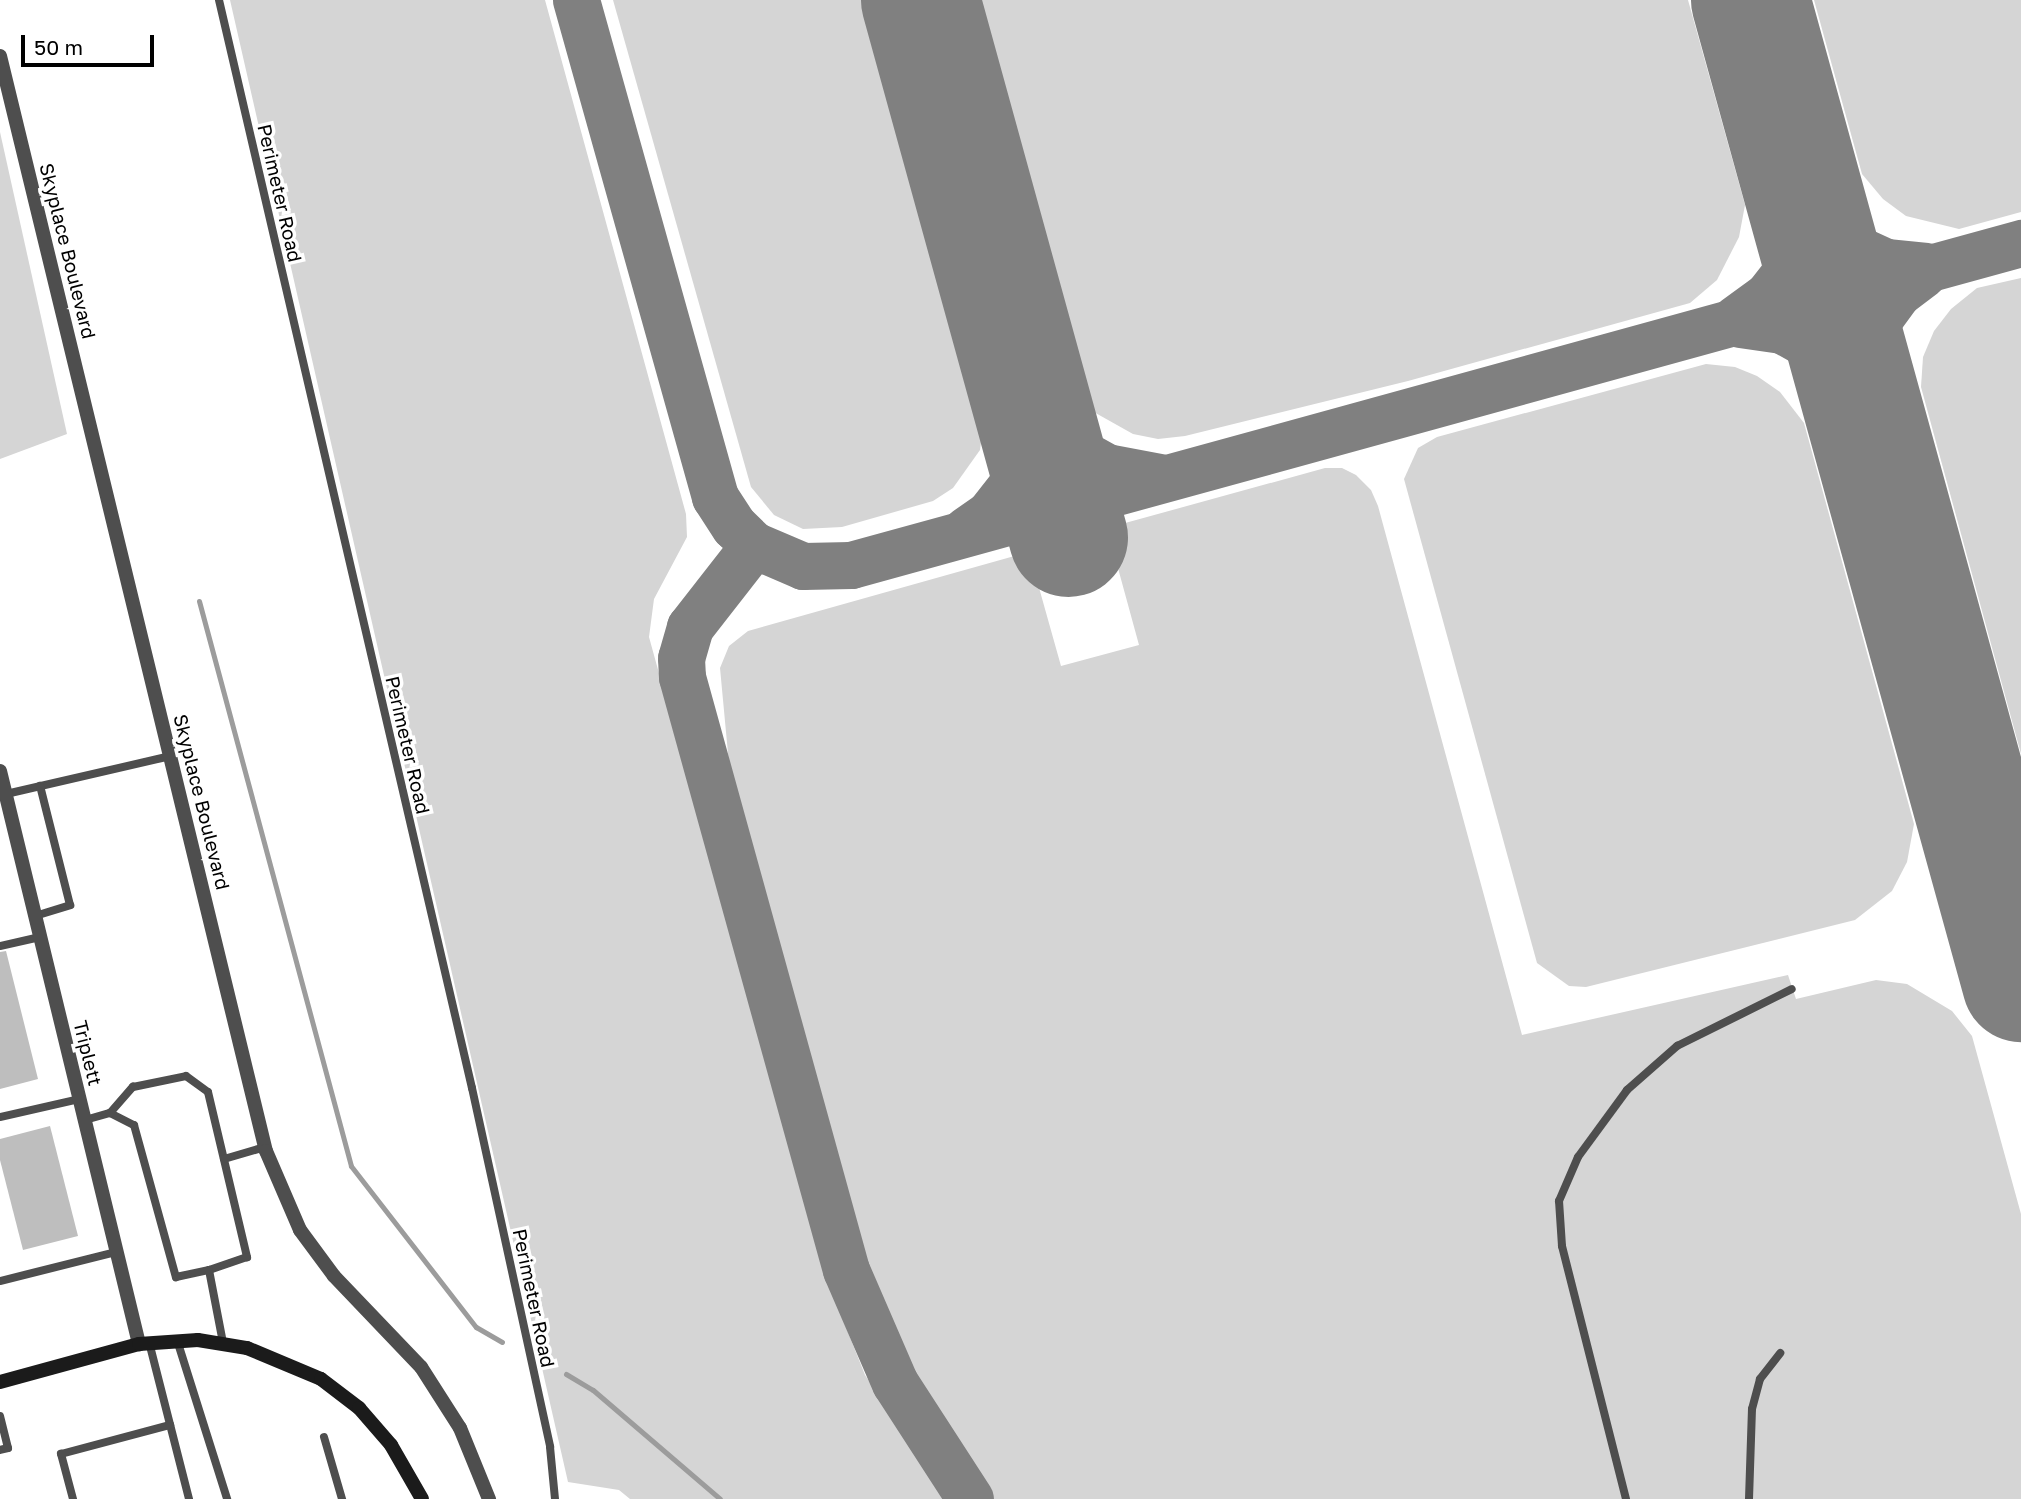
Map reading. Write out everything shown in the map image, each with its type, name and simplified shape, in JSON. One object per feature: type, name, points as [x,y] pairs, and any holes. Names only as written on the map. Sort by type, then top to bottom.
[{"type":"main road","points":[[0,1382],[144,1343],[177,1340],[223,1343],[271,1356],[321,1379],[359,1408],[386,1439],[422,1499]]},
{"type":"street","name":"Skyplace Boulevard","points":[[0,56],[265,1147],[300,1230],[334,1276],[421,1367],[460,1428],[489,1499]]},
{"type":"street","name":"Triplett","points":[[0,771],[116,1252],[144,1343]]},
{"type":"lane","name":"Perimeter Road","points":[[218,2],[472,1088],[550,1447],[555,1499]]},
{"type":"lane","points":[[6,794],[171,756]]},
{"type":"lane","points":[[35,916],[70,905],[40,786]]},
{"type":"lane","points":[[0,946],[40,937]]},
{"type":"lane","points":[[1626,1499],[1562,1246],[1559,1201],[1578,1157],[1627,1090],[1677,1046],[1793,989]]},
{"type":"lane","points":[[85,1120],[110,1113],[133,1087],[186,1076],[208,1093],[247,1257],[209,1270],[176,1277],[134,1125],[110,1113]]},
{"type":"lane","points":[[0,1117],[80,1100]]},
{"type":"lane","points":[[223,1159],[265,1147]]},
{"type":"lane","points":[[0,1281],[116,1252]]},
{"type":"lane","points":[[209,1270],[223,1343]]},
{"type":"lane","points":[[177,1340],[227,1499]]},
{"type":"lane","points":[[144,1343],[170,1425],[189,1499]]},
{"type":"lane","points":[[1749,1499],[1752,1409],[1760,1379],[1780,1353]]},
{"type":"lane","points":[[0,1416],[8,1448],[0,1450]]},
{"type":"lane","points":[[73,1499],[61,1454],[170,1425]]},
{"type":"lane","points":[[324,1437],[342,1499]]},
{"type":"shaded area","points":[[230,0],[545,0],[686,514],[687,537],[654,599],[649,637],[824,1272],[865,1375],[947,1499],[630,1499],[619,1490],[568,1482]]},
{"type":"shaded area","points":[[613,0],[879,0],[987,393],[980,450],[953,488],[933,501],[842,527],[803,529],[774,515],[751,487]]},
{"type":"shaded area","points":[[963,0],[1688,0],[1745,205],[1739,237],[1717,280],[1690,303],[1408,381],[1185,436],[1158,439],[1133,434],[1092,411],[1073,386],[1060,354]]},
{"type":"shaded area","points":[[1814,0],[2021,0],[2021,212],[1959,229],[1906,216],[1883,199],[1862,174]]},
{"type":"shaded area","points":[[0,132],[67,434],[0,459]]},
{"type":"shaded area","points":[[2021,278],[2021,754],[1921,387],[1923,357],[1934,331],[1951,309],[1977,288]]},
{"type":"shaded area","points":[[1706,364],[1735,367],[1757,376],[1780,392],[1804,423],[1914,824],[1907,862],[1892,891],[1855,920],[1586,987],[1569,986],[1537,963],[1404,479],[1418,448],[1437,437]]},
{"type":"shaded area","points":[[1325,468],[1342,468],[1356,475],[1371,490],[1378,506],[1522,1035],[1788,975],[1796,999],[1876,980],[1907,984],[1952,1011],[1972,1036],[2021,1214],[2021,1499],[992,1499],[899,1349],[869,1275],[729,764],[720,668],[729,646],[748,631],[1029,552],[1061,666],[1139,645],[1107,528]]},
{"type":"building","points":[[6,951],[38,1079],[0,1089],[0,952]]},
{"type":"building","points":[[50,1126],[78,1236],[23,1250],[0,1160],[0,1139]]},
{"type":"waterway","points":[[199,601],[351,1166],[476,1327],[502,1342]]},
{"type":"waterway","points":[[566,1374],[593,1390],[720,1499]]},
{"type":"taxiway","points":[[576,0],[715,497],[734,526],[754,545],[803,566],[851,565],[2021,243]]},
{"type":"taxiway","points":[[1758,0],[1767,61]]},
{"type":"taxiway","points":[[1801,184],[1822,222],[1842,242],[1886,262],[1926,266]]},
{"type":"taxiway","points":[[1735,319],[1767,296],[1789,268],[1801,233],[1801,184]]},
{"type":"taxiway","points":[[1863,412],[1862,362],[1873,327],[1898,293],[1923,274]]},
{"type":"taxiway","points":[[1740,324],[1782,330],[1816,349],[1840,371],[1863,412]]},
{"type":"taxiway","points":[[966,530],[989,514],[1011,486],[1035,417],[1078,451],[1107,467],[1160,477]]},
{"type":"taxiway","points":[[754,545],[690,627],[681,658],[682,677],[846,1270],[895,1383],[970,1499]]},
{"type":"taxiway","points":[[1968,792],[1988,829],[2021,861]]},
{"type":"runway","points":[[920,0],[1068,537]]},
{"type":"runway","points":[[1750,0],[2021,982]]}]
